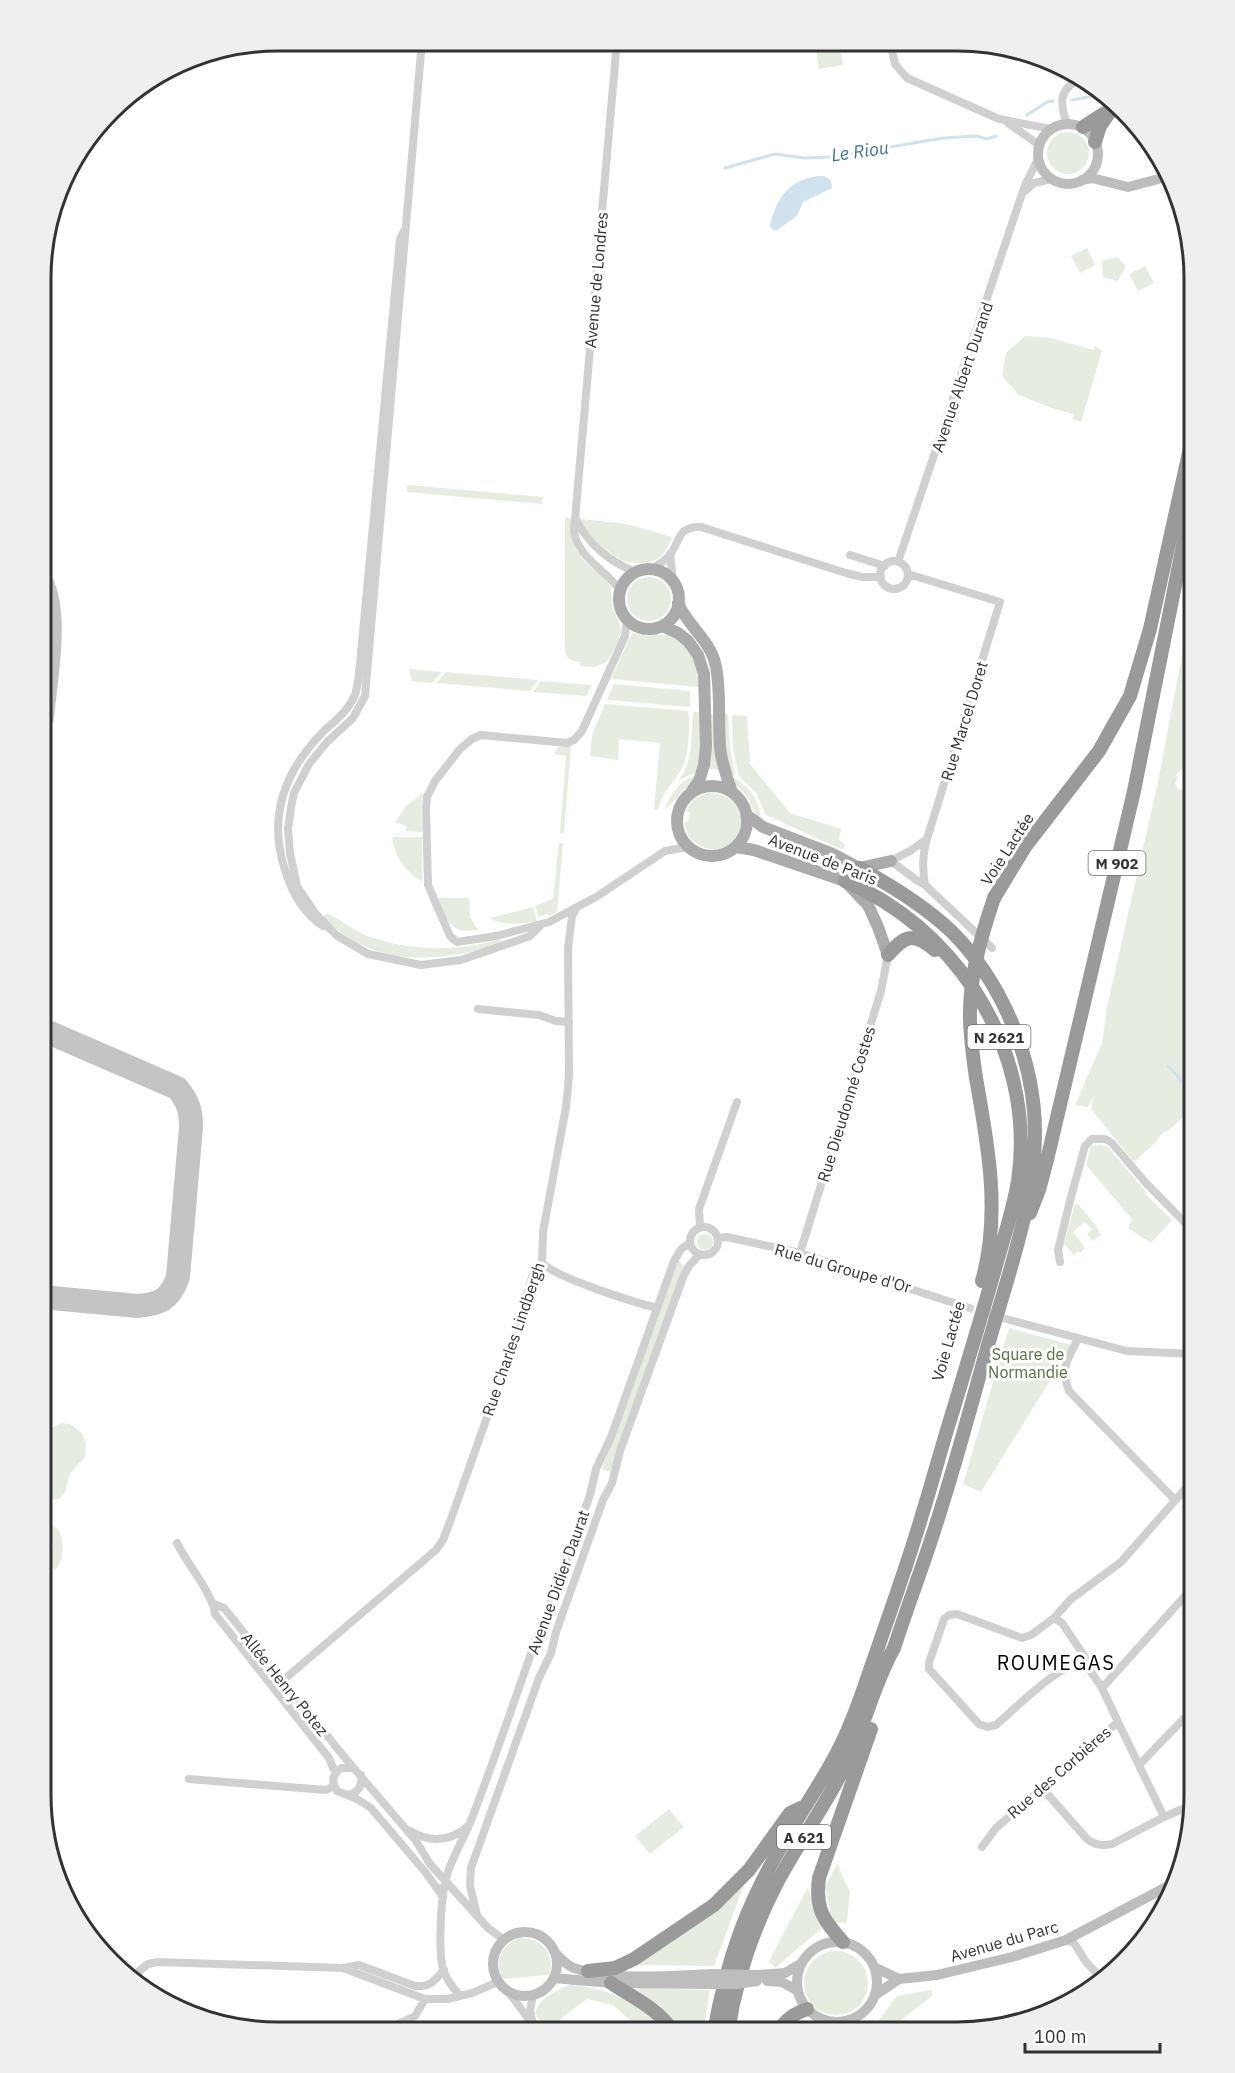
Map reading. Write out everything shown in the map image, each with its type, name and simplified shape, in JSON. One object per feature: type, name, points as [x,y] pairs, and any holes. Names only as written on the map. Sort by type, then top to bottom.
[{"type":"highway","points":[[1083,127],[1112,111]]},
{"type":"highway","points":[[1095,142],[1100,126],[1113,112]]},
{"type":"highway","name":"Voie Lactée","points":[[950,1418],[949,1399],[986,1267],[990,1235],[992,1200],[989,1152],[970,1034],[973,974],[979,944],[994,898],[1025,847],[1099,751],[1130,696],[1150,629],[1184,474]]},
{"type":"highway","name":"M 902","points":[[1021,1230],[1036,1198],[1047,1160],[1132,802],[1184,540]]},
{"type":"highway","name":"Avenue de Paris","points":[[859,868],[905,895],[951,932],[985,974],[1008,1015],[1027,1069],[1033,1099],[1032,1166],[1021,1230]]},
{"type":"highway","name":"Avenue de Paris","points":[[845,881],[882,899],[907,916],[938,943],[957,964],[984,1005],[1002,1044],[1013,1079],[1020,1116],[1021,1152],[1018,1177],[998,1260],[950,1418]]},
{"type":"highway","points":[[888,955],[900,941],[912,937],[929,945],[967,978]]},
{"type":"highway","name":"A 621","points":[[730,2022],[747,1953],[761,1917],[778,1881],[847,1763],[867,1717],[885,1664],[894,1648],[951,1475],[1021,1230]]},
{"type":"highway","name":"A 621","points":[[716,2022],[729,1961],[748,1909],[783,1842],[850,1725],[922,1518],[950,1418]]},
{"type":"highway","points":[[843,1942],[828,1925],[819,1907],[819,1878],[896,1660],[894,1648]]},
{"type":"highway","points":[[588,1971],[615,1968],[634,1959],[714,1905],[749,1870],[790,1813],[805,1806]]},
{"type":"highway","points":[[611,1983],[640,1999],[656,2011],[665,2022]]},
{"type":"highway","points":[[785,2022],[791,2016],[807,2009]]},
{"type":"main road","points":[[1082,180],[1094,170],[1097,160],[1095,142],[1083,127],[1067,124],[1051,129],[1039,145],[1038,159],[1042,169],[1052,179],[1067,184],[1092,178],[1128,187],[1162,178]]},
{"type":"main road","points":[[1097,160],[1111,176],[1139,184]]},
{"type":"main road","points":[[678,603],[673,617],[662,626],[647,629],[627,620],[619,606],[620,590],[623,582],[635,572],[652,569],[664,573],[677,588],[678,603],[687,621],[702,636],[715,662],[720,749],[732,792]]},
{"type":"main road","points":[[662,626],[688,640],[698,655],[704,674],[705,765],[699,781],[680,805],[676,822],[681,839],[688,848],[698,854],[711,856],[725,854],[736,847],[744,836],[748,816],[742,802],[732,792],[716,786],[708,786],[692,792]]},
{"type":"main road","name":"Avenue de Paris","points":[[748,816],[763,827],[833,854],[859,868]]},
{"type":"main road","name":"Avenue de Paris","points":[[736,847],[754,850],[845,881]]},
{"type":"main road","points":[[859,868],[891,861]]},
{"type":"main road","points":[[845,881],[867,905],[888,955]]},
{"type":"main road","name":"Avenue du Parc","points":[[875,1995],[899,1979],[938,1975],[1066,1940],[1164,1888]]},
{"type":"main road","points":[[555,1953],[554,1978],[545,1989],[533,1995],[524,1996],[508,1991],[498,1982],[493,1964],[498,1946],[512,1935],[530,1932],[543,1938],[571,1968],[618,1975],[710,1979],[736,1984],[785,1973],[802,1963]]},
{"type":"main road","points":[[829,1942],[843,1942],[858,1948],[868,1956],[877,1976],[875,1995],[869,2007],[848,2021],[836,2022],[824,2020],[807,2009],[798,1991],[797,1980],[806,1956],[816,1947],[829,1942]]},
{"type":"main road","points":[[874,1967],[899,1979]]},
{"type":"main road","points":[[554,1978],[611,1983],[710,1979]]},
{"type":"main road","points":[[758,1978],[782,1982],[798,1991]]},
{"type":"street","points":[[421,51],[365,696],[353,718],[327,742],[309,764],[294,793],[289,820],[290,853],[297,886],[315,913],[336,935],[368,954],[421,965],[461,960],[530,936],[540,926]]},
{"type":"street","name":"Avenue de Londres","points":[[616,51],[576,518],[573,531],[578,546],[620,590]]},
{"type":"street","points":[[892,51],[895,64],[907,78],[1006,122],[1039,145]]},
{"type":"street","points":[[1067,124],[1062,108],[1063,96],[1069,84],[1073,82]]},
{"type":"street","points":[[1006,122],[1051,129]]},
{"type":"street","name":"Avenue Albert Durand","points":[[898,562],[1024,192],[1038,159]]},
{"type":"street","points":[[1024,192],[1034,183],[1052,179]]},
{"type":"street","points":[[576,518],[586,538],[617,563],[635,572]]},
{"type":"street","points":[[652,569],[670,554],[684,531],[693,527],[701,527],[846,573],[862,577],[881,577]]},
{"type":"street","points":[[670,554],[673,581]]},
{"type":"street","points":[[850,555],[885,566]]},
{"type":"street","points":[[898,562],[905,567],[908,574],[905,584],[896,589],[886,586],[881,577],[885,566],[898,562]]},
{"type":"street","name":"Rue Marcel Doret","points":[[908,574],[1000,602],[923,854],[922,870],[925,885]]},
{"type":"street","points":[[627,620],[626,636],[582,731],[574,740],[559,743],[481,735],[460,749],[435,781],[427,797],[428,885],[453,939],[457,942],[540,926],[576,909],[665,851],[679,847],[688,848]]},
{"type":"street","points":[[927,839],[891,861],[925,885],[992,948]]},
{"type":"street","name":"Rue Charles Lindbergh","points":[[274,1688],[416,1569],[443,1540],[515,1338],[534,1270],[542,1263],[543,1232],[566,1107],[569,1076],[568,949],[572,916],[576,909]]},
{"type":"street","name":"Rue Dieudonné Costes","points":[[800,1252],[881,991],[888,955]]},
{"type":"street","points":[[478,1009],[539,1015],[556,1021],[568,1022]]},
{"type":"street","points":[[700,1227],[699,1209],[737,1102]]},
{"type":"street","points":[[1060,1262],[1058,1250],[1066,1218],[1085,1146],[1092,1140],[1105,1138],[1111,1142],[1145,1182],[1184,1222]]},
{"type":"street","points":[[700,1227],[711,1229],[718,1238],[715,1251],[708,1255],[699,1255],[690,1243],[693,1231],[700,1227]]},
{"type":"street","name":"Rue du Groupe d'Or","points":[[718,1238],[727,1237],[800,1252],[966,1306]]},
{"type":"street","name":"Avenue Didier Daurat","points":[[444,1971],[441,1944],[445,1881],[470,1825],[590,1495],[596,1469],[610,1437],[674,1261],[681,1249],[690,1243]]},
{"type":"street","name":"Avenue Didier Daurat","points":[[477,1915],[470,1886],[471,1868],[539,1678],[551,1653],[556,1632],[603,1500],[612,1483],[620,1451],[684,1275],[699,1255]]},
{"type":"street","points":[[542,1263],[555,1272],[640,1304],[657,1308]]},
{"type":"street","points":[[1010,1320],[1127,1352],[1184,1354]]},
{"type":"street","points":[[1078,1339],[1064,1368],[1064,1378],[1069,1392],[1175,1500]]},
{"type":"street","points":[[1089,1669],[1072,1666],[1058,1673],[996,1725],[987,1727],[979,1724],[929,1669],[929,1663],[944,1619],[949,1614],[957,1614],[1022,1638],[1031,1635],[1054,1618],[1071,1599],[1121,1562],[1184,1490]]},
{"type":"street","name":"Allée Henry Potez","points":[[177,1543],[214,1604],[215,1614],[329,1758],[333,1768],[337,1770]]},
{"type":"street","points":[[1102,1688],[1184,1597]]},
{"type":"street","name":"Allée Henry Potez","points":[[214,1604],[224,1608],[354,1768]]},
{"type":"street","name":"Rue des Corbières","points":[[982,1847],[996,1827],[1118,1722],[1102,1688],[1089,1669],[1087,1660],[1062,1623],[1054,1618]]},
{"type":"street","points":[[1139,1765],[1184,1718]]},
{"type":"street","points":[[1118,1722],[1164,1817]]},
{"type":"street","points":[[443,1896],[371,1808],[342,1794],[334,1786],[333,1778],[337,1770],[345,1766],[354,1768],[361,1775],[416,1841],[430,1864],[488,1928],[504,1940]]},
{"type":"street","points":[[347,1796],[361,1786],[361,1775]]},
{"type":"street","points":[[189,1779],[326,1790],[334,1786]]},
{"type":"street","points":[[1042,1788],[1086,1839],[1095,1845],[1112,1844],[1184,1808]]},
{"type":"street","points":[[404,1827],[421,1837],[437,1840],[448,1838],[470,1825]]},
{"type":"street","points":[[1066,1940],[1074,1942],[1086,1962],[1098,1973]]},
{"type":"street","points":[[137,1973],[148,1965],[158,1962],[343,1968],[359,1965],[424,1987],[433,1983],[444,1971],[452,1987],[460,1996]]},
{"type":"street","points":[[343,1968],[425,1999],[448,1999],[498,1982]]},
{"type":"street","points":[[508,1991],[530,2022]]},
{"type":"street","points":[[533,1995],[530,2011],[533,2022]]},
{"type":"street","points":[[402,2022],[415,2016],[425,1999]]},
{"type":"green space","points":[[816,51],[841,51],[843,65],[819,69]]},
{"type":"green space","points":[[1068,132],[1083,138],[1089,153],[1083,168],[1068,174],[1053,168],[1047,153],[1053,138]]},
{"type":"green space","points":[[1087,248],[1095,265],[1080,273],[1071,256]]},
{"type":"green space","points":[[1118,257],[1126,267],[1118,281],[1103,277],[1102,261]]},
{"type":"green space","points":[[1145,266],[1154,283],[1138,291],[1129,274]]},
{"type":"green space","points":[[1025,336],[1051,338],[1093,350],[1095,346],[1102,351],[1081,422],[1072,419],[1074,414],[1054,409],[1019,395],[1002,376],[1006,353]]},
{"type":"green space","points":[[407,485],[543,497],[542,504],[407,492]]},
{"type":"green space","points":[[565,518],[571,518],[571,537],[583,560],[611,587],[612,607],[620,624],[619,640],[607,662],[594,667],[580,666],[580,662],[570,659],[565,651]]},
{"type":"green space","points":[[581,519],[627,524],[672,537],[666,550],[654,561],[628,562],[618,558],[619,556],[616,557],[596,541],[586,531]]},
{"type":"green space","points":[[649,577],[657,578],[665,583],[670,591],[670,607],[665,615],[657,620],[649,621],[641,620],[633,615],[628,607],[627,599],[628,591],[633,583],[641,578]]},
{"type":"green space","points":[[632,633],[666,635],[682,641],[695,662],[699,687],[611,679]]},
{"type":"green space","points":[[1184,644],[1184,769],[1176,775],[1178,777],[1175,784],[1179,790],[1184,788],[1184,1116],[1168,1131],[1165,1131],[1134,1162],[1091,1109],[1094,1094],[1088,1107],[1075,1105],[1102,1043],[1107,1007],[1158,782]]},
{"type":"green space","points":[[409,669],[442,672],[432,683],[412,681]]},
{"type":"green space","points":[[446,672],[538,680],[530,691],[436,683]]},
{"type":"green space","points":[[541,681],[592,685],[586,696],[533,692]]},
{"type":"green space","points":[[614,684],[690,691],[690,707],[607,700]]},
{"type":"green space","points":[[605,704],[688,711],[686,757],[658,809],[654,809],[660,743],[619,739],[618,760],[590,756],[592,735]]},
{"type":"green space","points":[[693,712],[700,712],[701,743],[698,771],[678,781],[689,757]]},
{"type":"green space","points":[[710,714],[714,714],[719,770],[709,769]]},
{"type":"green space","points":[[723,714],[728,714],[730,748],[735,775],[730,772],[725,752]]},
{"type":"green space","points":[[732,715],[747,716],[749,763],[790,813],[841,829],[839,840],[845,844],[843,850],[766,815],[756,793],[739,776],[733,749]]},
{"type":"green space","points":[[571,746],[564,833],[560,833],[566,756],[554,754],[558,747]]},
{"type":"green space","points":[[697,775],[665,809],[677,788],[686,780]]},
{"type":"green space","points":[[731,777],[743,784],[753,795],[759,807],[761,822],[748,799]]},
{"type":"green space","points":[[424,792],[421,804],[422,832],[405,831],[407,826],[395,822],[406,806]]},
{"type":"green space","points":[[707,793],[724,796],[735,804],[740,814],[740,826],[736,837],[728,845],[717,849],[695,843],[688,834],[684,822],[688,822],[690,813],[686,811],[690,805]]},
{"type":"green space","points":[[392,837],[422,837],[422,882],[402,863]]},
{"type":"green space","points":[[559,843],[563,843],[557,912],[539,917],[535,906],[553,899]]},
{"type":"green space","points":[[437,898],[469,898],[470,917],[478,930],[455,928],[447,919]]},
{"type":"green space","points":[[533,907],[537,921],[506,923],[490,918]]},
{"type":"green space","points":[[327,914],[363,934],[414,947],[450,948],[501,939],[503,944],[455,955],[408,957],[386,954],[364,946],[343,934],[323,917]]},
{"type":"green space","points":[[1091,1146],[1107,1146],[1146,1192],[1145,1194],[1172,1220],[1151,1243],[1128,1228],[1132,1219],[1086,1165]]},
{"type":"green space","points":[[1075,1204],[1078,1204],[1101,1235],[1093,1241],[1087,1234],[1092,1229],[1085,1222],[1073,1232],[1085,1248],[1080,1253],[1078,1251],[1075,1256],[1064,1244]]},
{"type":"green space","points":[[705,1234],[711,1236],[713,1242],[711,1248],[705,1250],[699,1248],[697,1242],[699,1236]]},
{"type":"green space","points":[[678,1259],[685,1268],[611,1472],[602,1469]]},
{"type":"green space","name":"Square de Normandie","points":[[1009,1328],[1072,1345],[981,1492],[963,1484]]},
{"type":"green space","points":[[62,1423],[70,1424],[82,1433],[86,1444],[85,1457],[72,1471],[66,1490],[59,1499],[51,1500],[51,1428]]},
{"type":"green space","points":[[51,1525],[56,1528],[62,1538],[61,1558],[56,1569],[51,1567],[53,1543],[51,1543]]},
{"type":"green space","points":[[669,1809],[684,1827],[650,1854],[635,1836]]},
{"type":"green space","points":[[838,1863],[850,1891],[847,1922],[833,1923],[825,1886]]},
{"type":"green space","points":[[744,1885],[714,1966],[632,1965],[694,1926]]},
{"type":"green space","points":[[808,1887],[815,1912],[824,1926],[775,1968],[769,1961]]},
{"type":"green space","points":[[519,1938],[534,1940],[545,1948],[550,1960],[549,1975],[502,1979],[499,1966],[501,1954],[508,1945]]},
{"type":"green space","points":[[836,1951],[854,1957],[862,1965],[868,1983],[862,2001],[854,2009],[836,2015],[818,2009],[810,2001],[804,1983],[810,1965],[818,1957]]},
{"type":"green space","points":[[571,1984],[611,1993],[635,2004],[658,2022],[632,2022],[613,2005],[587,1999],[558,2022],[540,2022],[535,2013],[537,2007]]},
{"type":"green space","points":[[639,1988],[710,1990],[705,2022],[671,2022],[657,2006],[637,1990]]},
{"type":"green space","points":[[931,1990],[933,1995],[899,2022],[878,2022],[897,1996]]},
{"type":"water","points":[[818,176],[831,180],[832,188],[803,202],[797,216],[777,230],[773,230],[770,226],[773,216],[785,192],[799,182]]},
{"type":"waterway","name":"Le Riou","points":[[1072,100],[1093,96]]},
{"type":"waterway","name":"Le Riou","points":[[1027,115],[1047,102],[1053,101]]},
{"type":"waterway","name":"Le Riou","points":[[725,168],[775,154],[804,158],[831,157],[943,138],[977,136],[987,139],[996,136]]},
{"type":"waterway","points":[[1168,1066],[1184,1083]]},
{"type":"taxiway","points":[[51,1033],[177,1088],[188,1106],[191,1127],[178,1277],[172,1291],[159,1302],[138,1306],[51,1298]]},
{"type":"tunnel","points":[[966,1307],[1010,1320]]},
{"type":"district","name":"ROUMEGAS","points":[[1056,1662]]}]
